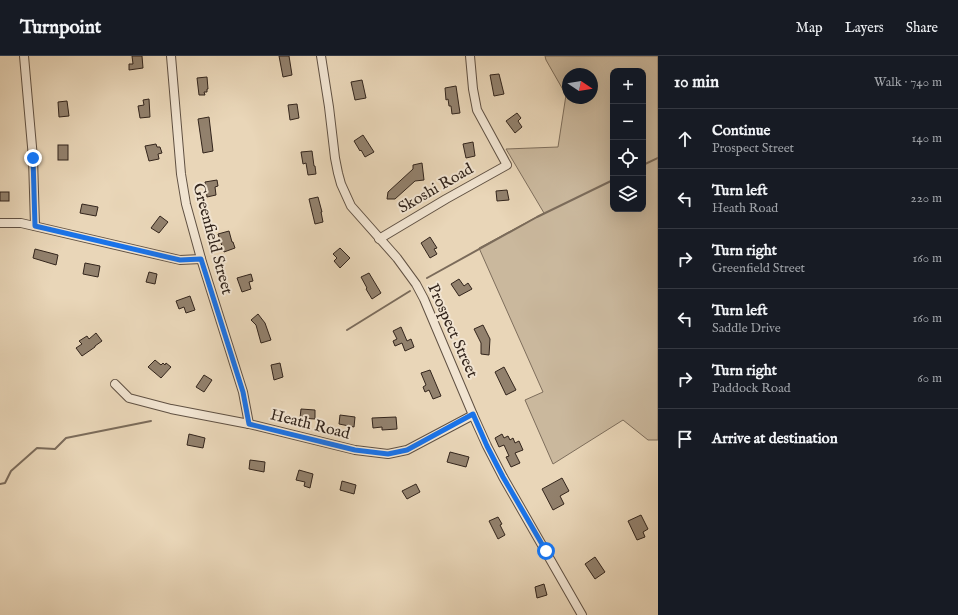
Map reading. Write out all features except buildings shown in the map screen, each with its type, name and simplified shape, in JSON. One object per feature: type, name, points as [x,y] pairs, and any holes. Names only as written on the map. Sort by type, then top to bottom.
[{"type":"street","points":[[24,56],[33,158],[35,226]]},
{"type":"street","name":"Greenfield Street","points":[[171,56],[181,174],[186,204],[201,259],[243,392],[249,424]]},
{"type":"street","name":"Prospect Street","points":[[321,56],[335,158],[341,184],[351,206],[401,262],[419,289],[487,446],[503,477],[582,615]]},
{"type":"street","name":"Skoshi Road","points":[[380,239],[446,199],[507,165],[477,110],[473,89],[470,56]]},
{"type":"street","points":[[0,222],[21,223],[180,260],[201,259]]},
{"type":"street","name":"Heath Road","points":[[115,384],[130,398],[171,409],[249,424],[355,450],[388,454],[407,450],[473,414]]},
{"type":"shaded area","points":[[545,56],[658,56],[658,440],[648,440],[623,420],[553,464],[525,400],[543,392],[479,248],[544,213],[506,149],[558,147],[565,104],[598,104],[598,68],[562,68],[562,88]]},
{"type":"waterway","points":[[646,164],[658,158]]},
{"type":"waterway","points":[[427,278],[537,217],[610,181]]},
{"type":"waterway","points":[[347,330],[410,291]]},
{"type":"waterway","points":[[0,484],[5,483],[11,471],[37,448],[55,449],[66,438],[151,421]]},
{"type":"route","points":[[33,158],[35,226],[123,246],[166,258],[180,260],[201,259],[243,392],[249,424],[355,450],[388,454],[407,450],[473,414],[503,477],[546,551]]}]
